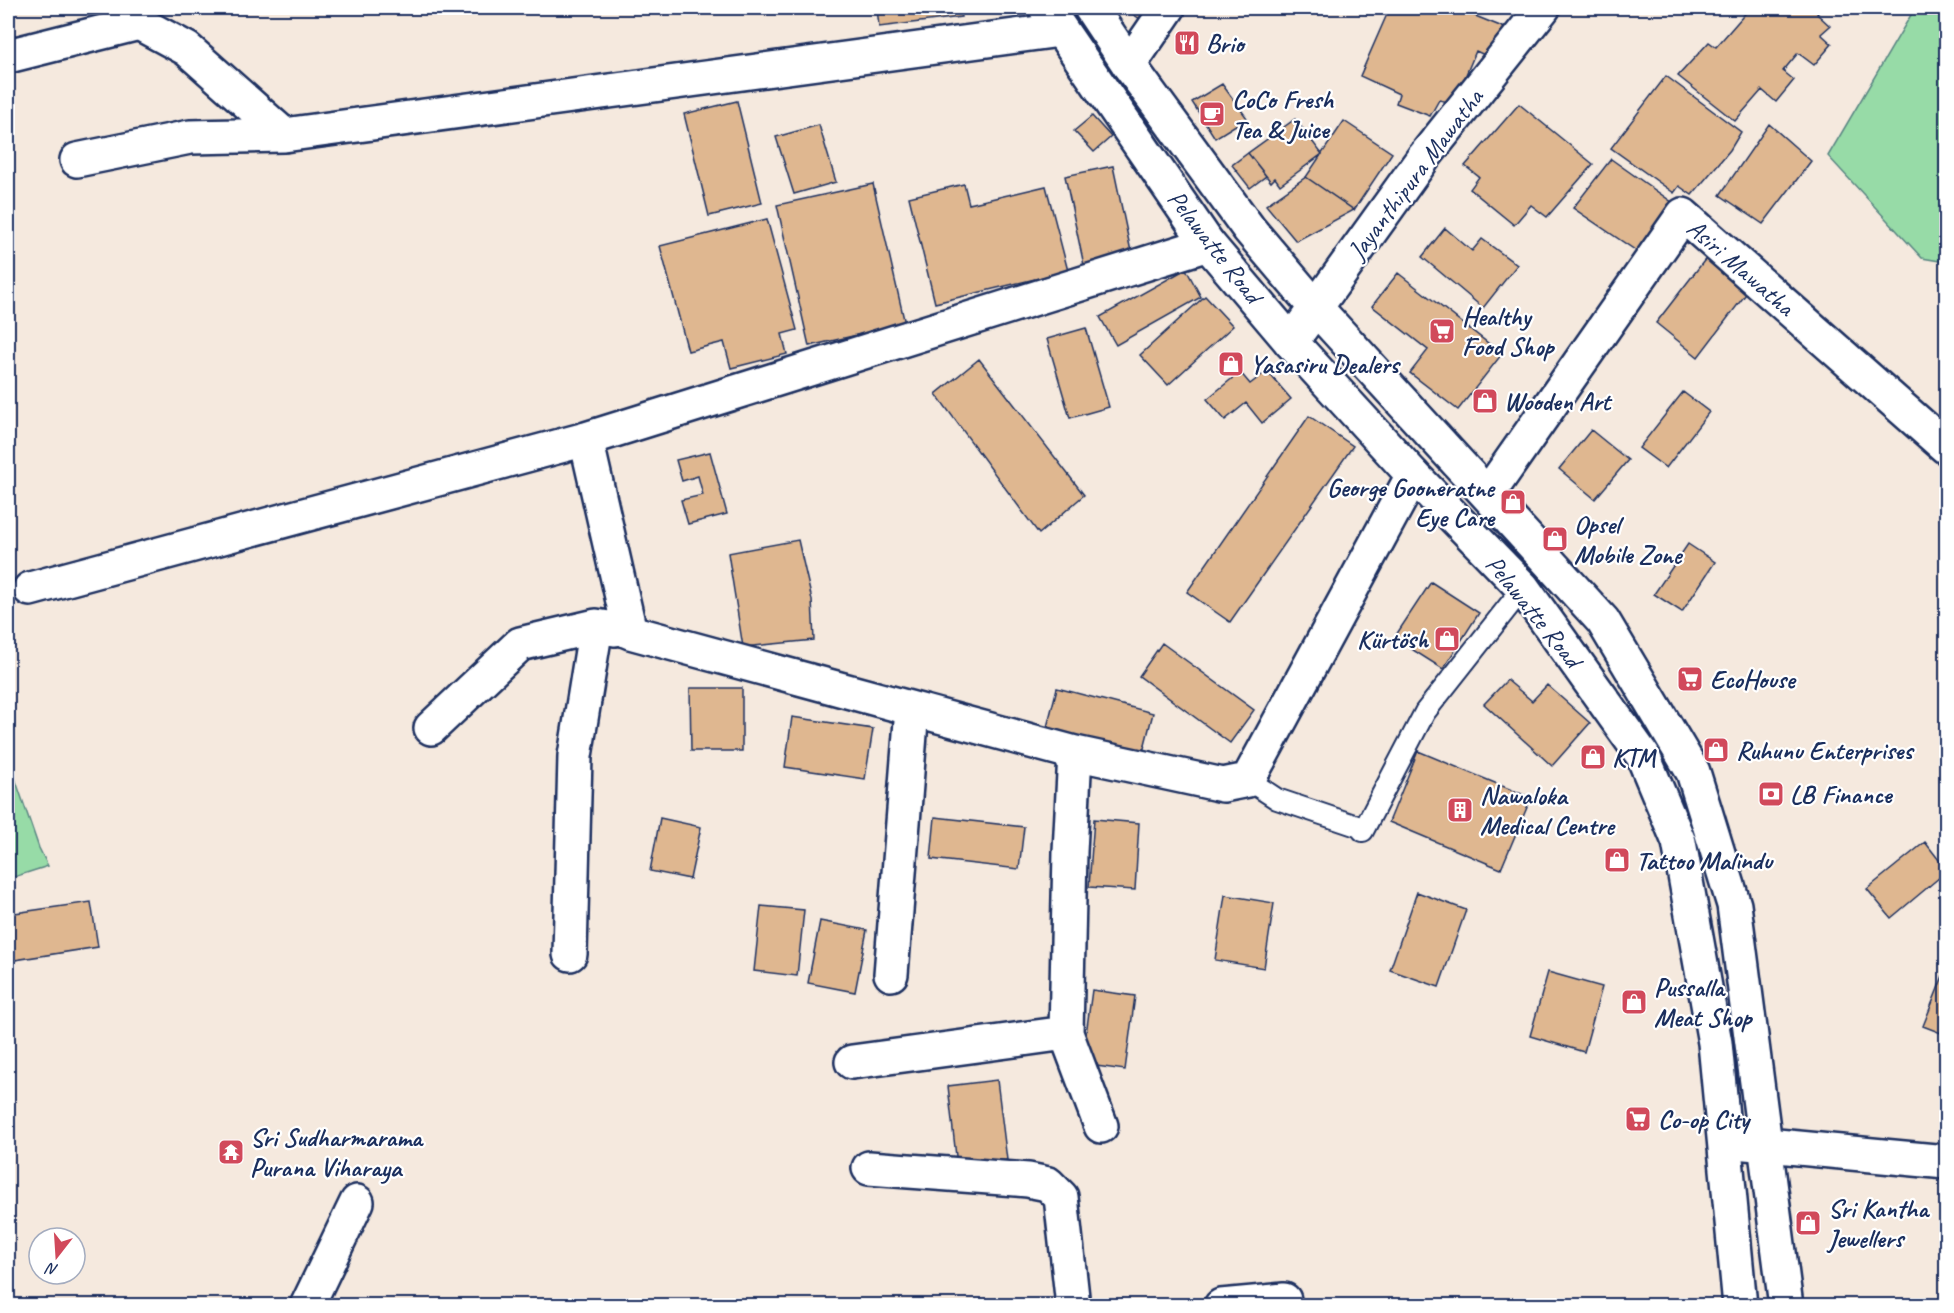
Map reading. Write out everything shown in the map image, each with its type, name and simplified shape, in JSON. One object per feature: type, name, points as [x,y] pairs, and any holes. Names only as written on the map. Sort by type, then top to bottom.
[{"type":"street","name":"Pelawatte Road","points":[[1091,8],[1129,65],[1249,229],[1316,308],[1603,621],[1693,772],[1734,905],[1786,1305]]},
{"type":"street","points":[[1129,65],[1168,8]]},
{"type":"street","name":"Jayanthipura Mawatha","points":[[1291,342],[1424,157],[1543,8]]},
{"type":"street","name":"Pelawatte Road","points":[[1053,19],[1208,244],[1291,342],[1413,475],[1523,588],[1643,756],[1679,842],[1714,1043],[1740,1305]]},
{"type":"street","points":[[77,160],[190,137],[284,135],[1053,19]]},
{"type":"street","points":[[8,56],[139,23],[187,48],[284,135]]},
{"type":"street","name":"Asiri Mawatha","points":[[1488,494],[1683,214],[1947,447]]},
{"type":"street","points":[[30,589],[586,439],[1208,244]]},
{"type":"street","points":[[586,439],[630,632]]},
{"type":"street","points":[[430,728],[520,644],[596,626],[630,632],[1075,753],[1223,785],[1248,780],[1413,475]]},
{"type":"street","points":[[570,954],[575,756],[596,626]]},
{"type":"street","points":[[891,974],[912,709]]},
{"type":"street","points":[[1075,753],[1070,852],[1066,1034],[1101,1126]]},
{"type":"street","points":[[852,1062],[1066,1034]]},
{"type":"street","points":[[1725,1141],[1947,1162]]},
{"type":"street","points":[[869,1168],[1028,1180],[1048,1184],[1061,1197],[1073,1305]]},
{"type":"street","points":[[307,1305],[357,1202]]},
{"type":"street","points":[[1221,1305],[1284,1300]]},
{"type":"lane","points":[[1248,780],[1277,799],[1360,827],[1363,831],[1425,712],[1523,588]]},
{"type":"green space","points":[[1915,8],[1946,8],[1946,262],[1922,258],[1828,156]]},
{"type":"green space","points":[[8,758],[39,848],[48,866],[8,878]]},
{"type":"building","points":[[877,8],[961,8],[961,17],[879,27]]},
{"type":"building","points":[[1124,8],[1154,8],[1143,21]]},
{"type":"building","points":[[1378,8],[1476,8],[1473,15],[1505,28],[1491,58],[1476,51],[1454,103],[1439,100],[1430,116],[1396,103],[1399,94],[1360,76],[1388,12]]},
{"type":"building","points":[[1750,8],[1822,8],[1817,14],[1830,26],[1821,34],[1832,44],[1814,65],[1798,53],[1783,71],[1794,80],[1776,102],[1762,90],[1735,121],[1678,76],[1709,42],[1716,47]]},
{"type":"building","points":[[1666,76],[1741,132],[1730,150],[1692,195],[1679,186],[1674,193],[1611,148]]},
{"type":"building","points":[[1222,84],[1247,118],[1215,138],[1192,102]]},
{"type":"building","points":[[737,101],[762,203],[709,216],[684,114]]},
{"type":"building","points":[[1519,104],[1593,164],[1547,217],[1531,205],[1514,225],[1470,189],[1479,177],[1465,166]]},
{"type":"building","points":[[1092,116],[1111,137],[1094,152],[1074,131]]},
{"type":"building","points":[[1295,119],[1322,154],[1280,185],[1275,178],[1271,182],[1248,153]]},
{"type":"building","points":[[1344,121],[1392,153],[1354,210],[1306,177]]},
{"type":"building","points":[[1769,124],[1811,161],[1763,224],[1720,195]]},
{"type":"building","points":[[819,125],[836,182],[794,194],[776,137]]},
{"type":"building","points":[[1248,153],[1266,176],[1250,188],[1232,165]]},
{"type":"building","points":[[1611,159],[1676,205],[1641,254],[1573,208]]},
{"type":"building","points":[[1113,166],[1133,261],[1085,270],[1065,176]]},
{"type":"building","points":[[1306,177],[1354,210],[1296,241],[1266,205]]},
{"type":"building","points":[[873,184],[908,337],[865,347],[862,334],[809,346],[777,205]]},
{"type":"building","points":[[964,184],[969,204],[1046,186],[1068,271],[935,303],[909,197]]},
{"type":"building","points":[[767,219],[797,330],[782,334],[787,354],[731,368],[724,342],[688,351],[660,246]]},
{"type":"building","points":[[1445,228],[1472,251],[1482,239],[1517,265],[1483,308],[1422,257]]},
{"type":"building","points":[[1707,257],[1749,290],[1698,357],[1656,323]]},
{"type":"building","points":[[1186,269],[1201,297],[1116,345],[1100,317]]},
{"type":"building","points":[[1398,273],[1502,354],[1458,410],[1410,373],[1428,350],[1372,306]]},
{"type":"building","points":[[1205,296],[1233,326],[1168,385],[1140,355]]},
{"type":"building","points":[[1086,328],[1109,407],[1070,418],[1047,339]]},
{"type":"building","points":[[979,359],[1084,495],[1039,534],[936,394]]},
{"type":"building","points":[[1267,371],[1291,399],[1262,423],[1246,403],[1225,420],[1207,399],[1240,372],[1250,384]]},
{"type":"building","points":[[1683,392],[1709,412],[1666,468],[1639,448]]},
{"type":"building","points":[[1309,416],[1353,446],[1230,622],[1187,592]]},
{"type":"building","points":[[1591,430],[1628,460],[1595,499],[1559,469]]},
{"type":"building","points":[[710,452],[727,514],[688,524],[681,500],[703,495],[698,476],[682,481],[676,460]]},
{"type":"building","points":[[798,540],[812,600],[814,640],[743,647],[728,553]]},
{"type":"building","points":[[1688,544],[1715,562],[1682,612],[1654,594]]},
{"type":"building","points":[[1431,582],[1479,613],[1443,669],[1394,638]]},
{"type":"building","points":[[1162,643],[1254,710],[1230,743],[1139,676]]},
{"type":"building","points":[[1507,680],[1532,701],[1547,685],[1590,723],[1552,766],[1484,704]]},
{"type":"building","points":[[690,688],[742,688],[742,751],[691,751]]},
{"type":"building","points":[[1057,688],[1153,713],[1141,760],[1045,735]]},
{"type":"building","points":[[792,717],[873,729],[865,779],[785,767]]},
{"type":"building","name":"Nawaloka Medical Centre","points":[[1418,751],[1531,798],[1501,869],[1389,822]]},
{"type":"building","points":[[935,817],[1024,827],[1019,869],[931,859]]},
{"type":"building","points":[[660,818],[701,827],[690,879],[650,871]]},
{"type":"building","points":[[1094,819],[1139,823],[1135,890],[1089,887]]},
{"type":"building","points":[[1925,842],[1946,872],[1891,918],[1867,889]]},
{"type":"building","points":[[1417,892],[1466,910],[1439,987],[1390,970]]},
{"type":"building","points":[[1225,895],[1274,903],[1264,968],[1215,960]]},
{"type":"building","points":[[91,902],[98,947],[8,961],[8,914]]},
{"type":"building","points":[[761,906],[804,910],[797,976],[754,971]]},
{"type":"building","points":[[820,921],[867,930],[855,992],[808,983]]},
{"type":"building","points":[[1548,972],[1602,987],[1584,1052],[1530,1036]]},
{"type":"building","points":[[1943,976],[1946,978],[1946,1035],[1923,1026]]},
{"type":"building","points":[[1092,990],[1135,996],[1125,1070],[1082,1064]]},
{"type":"building","points":[[997,1080],[1007,1160],[957,1165],[948,1086]]},
{"type":"place","name":"Brio","points":[[1187,43]]},
{"type":"place","name":"CoCo Fresh Tea & Juice","points":[[1212,114]]},
{"type":"place","name":"Healthy Food Shop","points":[[1442,331]]},
{"type":"place","name":"Yasasiru Dealers","points":[[1231,364]]},
{"type":"place","name":"Wooden Art","points":[[1485,401]]},
{"type":"place","name":"George Gooneratne Eye Care","points":[[1513,502]]},
{"type":"place","name":"Opsel Mobile Zone","points":[[1555,539]]},
{"type":"place","name":"Kürtösh","points":[[1447,639]]},
{"type":"place","name":"EcoHouse","points":[[1690,679]]},
{"type":"place","name":"Ruhunu Enterprises","points":[[1716,750]]},
{"type":"place","name":"KTM","points":[[1593,757]]},
{"type":"place","name":"LB Finance","points":[[1771,794]]},
{"type":"place","name":"Nawaloka Medical Centre","points":[[1460,810]]},
{"type":"place","name":"Tattoo Malindu","points":[[1617,860]]},
{"type":"place","name":"Pussalla Meat Shop","points":[[1634,1002]]},
{"type":"place","name":"Co-op City","points":[[1638,1119]]},
{"type":"place","name":"Sri Sudharmarama Purana Viharaya","points":[[231,1152]]},
{"type":"place","name":"Sri Kantha Jewellers","points":[[1808,1223]]}]
